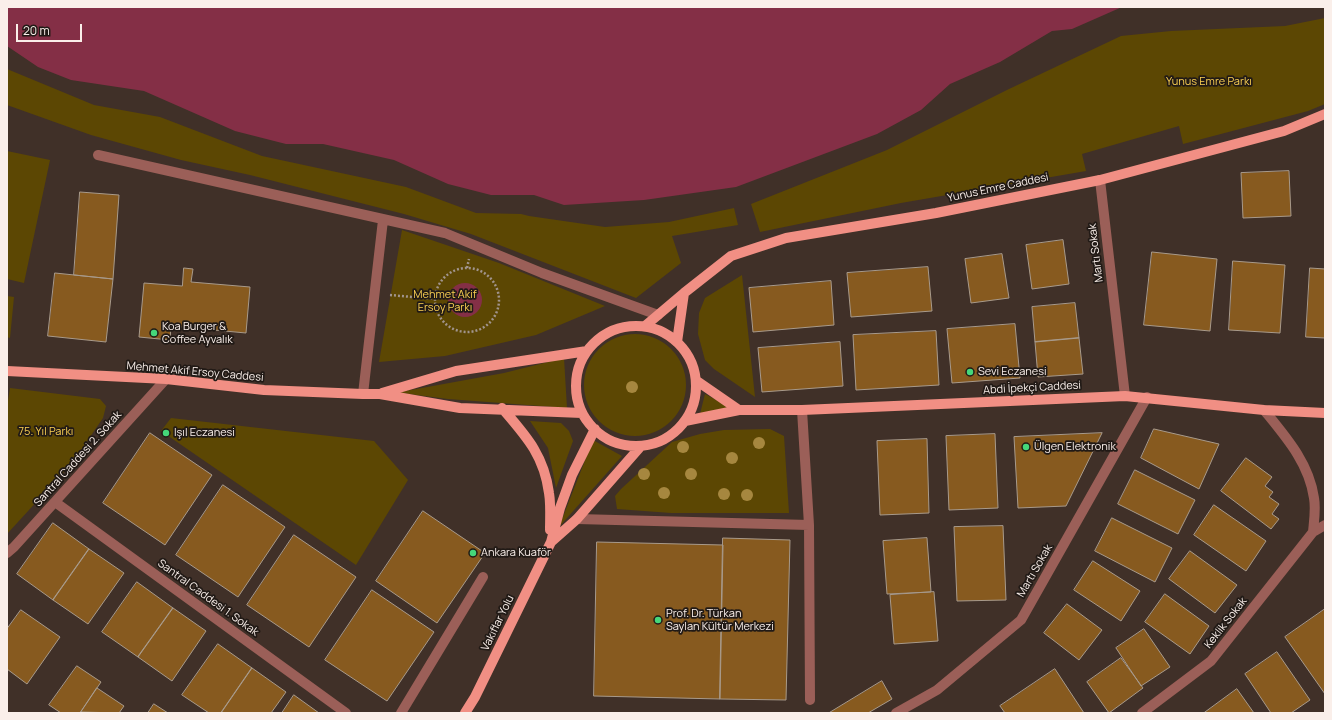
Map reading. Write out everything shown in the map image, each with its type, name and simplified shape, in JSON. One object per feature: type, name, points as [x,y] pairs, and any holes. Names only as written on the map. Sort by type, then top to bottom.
[{"type":"main road","name":"Yunus Emre Caddesi","points":[[645,326],[731,256],[786,238],[936,213],[1100,180],[1284,131],[1325,114]]},
{"type":"main road","points":[[677,342],[684,293]]},
{"type":"main road","points":[[629,326],[645,326],[663,331],[677,342],[689,356],[694,368],[697,381],[697,391],[693,407],[685,421],[673,434],[658,442],[641,446],[624,445],[608,439],[588,422],[582,412],[577,397],[576,381],[579,365],[587,351],[598,338],[612,330],[629,326]]},
{"type":"main road","points":[[380,394],[456,372],[587,351]]},
{"type":"main road","name":"Mehmet Akif Ersoy Caddesi","points":[[7,371],[166,379],[264,390],[380,394]]},
{"type":"main road","points":[[697,381],[739,410]]},
{"type":"main road","points":[[380,394],[460,408],[502,408],[582,412]]},
{"type":"main road","name":"Abdi İpekçi Caddesi","points":[[685,421],[739,410],[802,410],[1125,396],[1148,397],[1264,410],[1325,413]]},
{"type":"main road","name":"Vakıflar Yolu","points":[[502,408],[527,437],[540,460],[549,494],[551,542]]},
{"type":"main road","name":"Vakıflar Yolu","points":[[465,713],[475,697],[551,542],[560,508],[572,475],[595,429]]},
{"type":"main road","name":"Vakıflar Yolu","points":[[551,542],[577,519],[641,446]]},
{"type":"street","points":[[98,155],[445,233],[542,272],[658,315]]},
{"type":"street","name":"Martı Sokak","points":[[1100,180],[1125,396]]},
{"type":"street","points":[[363,394],[383,220]]},
{"type":"street","name":"Santral Caddesi 2. Sokak","points":[[7,553],[166,379]]},
{"type":"street","name":"Martı Sokak","points":[[896,713],[937,690],[1021,620],[1148,397]]},
{"type":"street","points":[[802,410],[808,525],[810,700]]},
{"type":"street","points":[[1264,410],[1291,444],[1306,467],[1314,498],[1313,532]]},
{"type":"street","name":"Santral Caddesi 1. Sokak","points":[[55,502],[346,713]]},
{"type":"street","points":[[577,519],[808,525]]},
{"type":"street","points":[[1313,532],[1325,525]]},
{"type":"street","name":"Keklik Sokak","points":[[1142,713],[1211,661],[1313,532]]},
{"type":"street","points":[[401,713],[483,577]]},
{"type":"path","points":[[467,268],[483,272],[491,279],[499,298],[498,308],[494,317],[487,325],[479,330],[469,332],[450,326],[442,319],[437,310],[435,299],[438,288],[443,279],[452,272],[467,268]]},
{"type":"path","points":[[391,295],[435,299]]},
{"type":"green space","name":"Yunus Emre Parkı","points":[[1325,18],[1325,104],[1308,111],[1183,144],[1179,126],[1082,154],[1086,171],[901,203],[760,232],[751,204],[887,150],[1009,89],[1121,36],[1171,31],[1285,26]]},
{"type":"green space","points":[[7,69],[94,105],[160,117],[262,156],[406,187],[476,213],[521,214],[605,227],[669,222],[734,208],[738,225],[672,236],[681,263],[636,298],[471,234],[404,214],[250,175],[181,160],[91,135],[7,105]]},
{"type":"green space","points":[[7,151],[50,160],[24,283],[7,279]]},
{"type":"green space","name":"Mehmet Akif Ersoy Parkı","points":[[402,230],[499,263],[605,306],[536,335],[445,356],[379,362]]},
{"type":"green space","points":[[742,275],[755,397],[714,369],[705,360],[698,334],[699,313],[705,298]]},
{"type":"green space","points":[[7,296],[14,297],[10,338],[7,337]]},
{"type":"green space","points":[[635,334],[645,335],[664,342],[678,356],[685,375],[685,395],[678,414],[664,428],[645,435],[635,436],[625,435],[606,428],[592,414],[585,395],[584,385],[585,375],[592,356],[606,342],[625,335]]},
{"type":"green space","points":[[564,358],[567,408],[448,399],[400,392],[504,373]]},
{"type":"green space","name":"75. Yıl Parkı","points":[[10,388],[100,399],[106,406],[103,418],[72,463],[7,534],[7,407]]},
{"type":"green space","points":[[705,394],[731,408],[700,414]]},
{"type":"green space","points":[[171,418],[374,441],[408,480],[356,565],[161,431]]},
{"type":"green space","points":[[530,421],[561,423],[569,431],[573,441],[556,488],[548,448]]},
{"type":"green space","points":[[770,429],[784,436],[789,513],[671,513],[617,509],[615,496],[672,442],[700,434],[724,430]]},
{"type":"green space","points":[[593,440],[622,456],[559,527]]},
{"type":"shaded area","points":[[7,7],[1122,7],[1072,29],[1052,31],[1000,62],[950,84],[921,110],[877,134],[736,187],[644,200],[564,205],[534,195],[491,195],[448,184],[394,160],[323,144],[286,144],[235,131],[144,91],[71,80],[38,67],[7,46]]},
{"type":"shaded area","points":[[462,283],[468,283],[472,284],[479,290],[482,300],[481,307],[475,314],[468,317],[462,317],[458,316],[451,310],[448,303],[448,297],[449,293],[455,286]]},
{"type":"building","points":[[1289,171],[1291,216],[1243,218],[1241,173]]},
{"type":"building","points":[[80,192],[119,195],[113,279],[74,275]]},
{"type":"building","points":[[1063,240],[1069,284],[1032,289],[1026,245]]},
{"type":"building","points":[[1152,252],[1217,259],[1210,331],[1144,325]]},
{"type":"building","points":[[1002,254],[1009,298],[971,303],[965,259]]},
{"type":"building","points":[[1233,261],[1285,265],[1280,333],[1229,330]]},
{"type":"building","points":[[928,267],[932,311],[851,317],[847,273]]},
{"type":"building","points":[[184,268],[193,269],[191,282],[250,287],[246,333],[171,326],[170,340],[139,337],[144,283],[182,286]]},
{"type":"building","points":[[1310,268],[1325,269],[1325,338],[1306,337]]},
{"type":"building","points":[[55,273],[113,279],[106,342],[48,336]]},
{"type":"building","points":[[831,281],[834,325],[753,332],[749,288]]},
{"type":"building","points":[[1075,303],[1079,338],[1035,342],[1032,307]]},
{"type":"building","points":[[1015,324],[1020,378],[952,383],[947,329]]},
{"type":"building","points":[[936,331],[939,385],[856,390],[853,335]]},
{"type":"building","points":[[1079,338],[1083,374],[1038,377],[1035,342]]},
{"type":"building","points":[[840,342],[843,386],[762,392],[758,348]]},
{"type":"building","points":[[1154,429],[1219,444],[1199,489],[1141,458]]},
{"type":"building","points":[[150,433],[212,475],[165,545],[103,503]]},
{"type":"building","points":[[1102,433],[1066,506],[1018,508],[1014,437]]},
{"type":"building","points":[[995,434],[998,508],[949,510],[946,436]]},
{"type":"building","points":[[927,439],[929,513],[880,515],[877,441]]},
{"type":"building","points":[[1246,458],[1272,477],[1265,486],[1273,492],[1269,497],[1279,504],[1272,514],[1279,519],[1271,529],[1221,491]]},
{"type":"building","points":[[1135,470],[1195,500],[1178,534],[1118,504]]},
{"type":"building","points":[[223,485],[285,527],[238,597],[176,555]]},
{"type":"building","points":[[1214,505],[1266,541],[1246,571],[1194,535]]},
{"type":"building","points":[[423,511],[485,553],[437,623],[376,581]]},
{"type":"building","points":[[1112,518],[1172,548],[1155,582],[1095,551]]},
{"type":"building","points":[[53,523],[89,549],[53,600],[17,574]]},
{"type":"building","points":[[1003,526],[1006,600],[957,601],[954,527]]},
{"type":"building","points":[[294,535],[356,577],[309,647],[247,605]]},
{"type":"building","points":[[723,538],[790,540],[786,700],[720,699]]},
{"type":"building","points":[[927,538],[931,592],[887,594],[883,541]]},
{"type":"building","name":"Prof. Dr. Türkan Saylan Kültür Merkezi","points":[[597,542],[723,545],[720,699],[594,696]]},
{"type":"building","points":[[89,549],[124,573],[88,624],[53,600]]},
{"type":"building","points":[[1190,551],[1237,585],[1215,613],[1169,579]]},
{"type":"building","points":[[1093,561],[1140,591],[1121,621],[1074,590]]},
{"type":"building","points":[[137,582],[173,608],[138,657],[102,632]]},
{"type":"building","points":[[372,590],[434,632],[387,701],[325,660]]},
{"type":"building","points":[[934,592],[938,641],[894,644],[890,595]]},
{"type":"building","points":[[1165,594],[1209,626],[1190,654],[1145,622]]},
{"type":"building","points":[[1067,604],[1102,630],[1079,660],[1044,633]]},
{"type":"building","points":[[173,608],[206,631],[172,681],[138,657]]},
{"type":"building","points":[[1325,609],[1325,694],[1285,637]]},
{"type":"building","points":[[21,610],[60,637],[27,684],[7,669],[7,629]]},
{"type":"building","points":[[1144,629],[1170,667],[1141,686],[1116,648]]},
{"type":"building","points":[[218,644],[252,668],[221,713],[209,713],[182,695]]},
{"type":"building","points":[[1277,652],[1310,700],[1291,713],[1271,713],[1245,674]]},
{"type":"building","points":[[1121,658],[1143,688],[1109,713],[1087,682]]},
{"type":"building","points":[[77,666],[101,682],[80,713],[61,713],[49,705]]},
{"type":"building","points":[[252,668],[286,692],[271,713],[221,713]]},
{"type":"building","points":[[1055,669],[1084,713],[1005,713],[1000,706]]},
{"type":"building","points":[[882,681],[892,699],[868,713],[829,713]]},
{"type":"building","points":[[97,688],[124,706],[119,713],[81,712]]},
{"type":"building","points":[[1237,689],[1254,713],[1204,713]]},
{"type":"building","points":[[294,695],[319,713],[282,713]]},
{"type":"building","points":[[154,704],[168,713],[148,713]]},
{"type":"place","name":"Koa Burger & Coffee Ayvalık","points":[[154,333]]},
{"type":"place","name":"Sevi Eczanesi","points":[[970,372]]},
{"type":"place","name":"Işıl Eczanesi","points":[[166,433]]},
{"type":"place","name":"Ülgen Elektronik","points":[[1026,447]]},
{"type":"place","name":"Ankara Kuaför","points":[[473,553]]},
{"type":"place","name":"Prof. Dr. Türkan Saylan Kültür Merkezi","points":[[658,620]]}]
